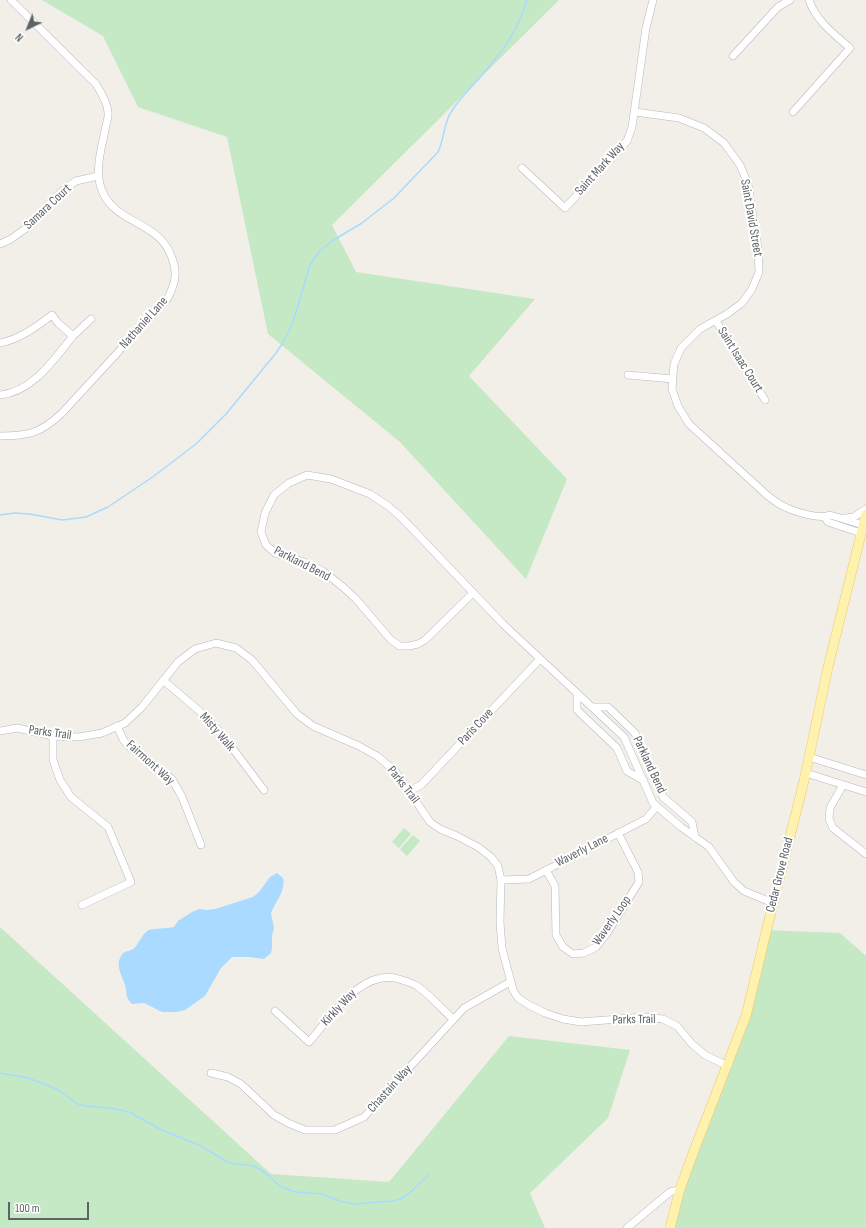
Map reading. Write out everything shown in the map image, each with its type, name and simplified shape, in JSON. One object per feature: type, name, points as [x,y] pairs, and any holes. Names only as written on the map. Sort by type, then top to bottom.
[{"type":"main road","name":"Cedar Grove Road","points":[[670,1228],[680,1189],[746,1016],[806,774],[828,667],[866,514]]},
{"type":"street","name":"Nathaniel Lane","points":[[0,436],[19,436],[35,432],[51,423],[168,298],[174,287],[176,278],[175,266],[171,253],[164,241],[152,231],[117,211],[104,195],[98,176],[98,163],[108,112],[103,97],[96,84],[11,0]]},
{"type":"street","name":"Saint Mark Way","points":[[522,168],[565,208],[627,140],[632,127],[646,28],[653,0]]},
{"type":"street","points":[[733,56],[778,7],[790,0]]},
{"type":"street","points":[[793,112],[850,48],[822,22],[812,10],[809,0]]},
{"type":"street","name":"Saint David Street","points":[[634,112],[679,118],[704,128],[724,143],[740,165],[748,184],[758,249],[759,272],[752,289],[742,303],[716,321],[700,329],[682,348],[674,364],[672,389],[678,406],[689,424],[768,496],[782,506],[806,514],[825,518],[830,515],[840,522],[862,529]]},
{"type":"street","name":"Samara Court","points":[[0,244],[11,239],[25,229],[63,190],[76,181],[98,176]]},
{"type":"street","points":[[0,343],[8,342],[29,332],[52,315],[73,336]]},
{"type":"street","points":[[0,395],[11,393],[21,388],[38,376],[73,336],[91,319]]},
{"type":"street","name":"Saint Isaac Court","points":[[716,321],[765,400]]},
{"type":"street","points":[[628,375],[673,379]]},
{"type":"street","name":"Parkland Bend","points":[[473,593],[425,640],[418,644],[400,646],[391,640],[356,599],[324,572],[304,562],[276,553],[266,545],[261,532],[266,513],[274,495],[289,483],[307,475],[331,479],[370,494],[388,506],[401,517],[473,593],[502,624],[624,737],[653,803],[695,838],[709,847],[734,882],[744,891],[773,903]]},
{"type":"street","points":[[857,549],[853,535],[840,522],[854,517],[866,509]]},
{"type":"street","name":"Parks Trail","points":[[0,731],[17,728],[53,736],[80,737],[102,733],[125,723],[142,707],[178,662],[195,649],[216,643],[236,648],[252,660],[297,714],[313,726],[377,756],[395,771],[430,822],[440,829],[478,847],[491,857],[498,866],[501,880],[500,922],[502,948],[510,982],[518,998],[529,1006],[545,1013],[563,1019],[581,1022],[644,1017],[663,1019],[677,1026],[692,1044],[705,1055],[728,1066]]},
{"type":"street","name":"Paris Cove","points":[[409,791],[421,785],[540,659]]},
{"type":"street","name":"Misty Walk","points":[[164,680],[204,715],[221,733],[264,790]]},
{"type":"street","name":"Parkland Bend","points":[[577,693],[577,710],[617,748],[627,771],[644,781]]},
{"type":"street","name":"Parkland Bend","points":[[592,707],[608,707],[635,733],[663,797],[692,822],[695,838]]},
{"type":"street","name":"Fairmont Way","points":[[117,726],[124,741],[131,748],[172,779],[182,797],[201,845]]},
{"type":"street","points":[[53,736],[53,760],[60,780],[71,797],[108,827],[131,882],[82,905]]},
{"type":"street","points":[[809,757],[866,775]]},
{"type":"street","points":[[806,774],[866,792]]},
{"type":"street","points":[[843,785],[830,808],[829,819],[833,828],[866,854]]},
{"type":"street","name":"Waverly Lane","points":[[501,880],[529,878],[546,870],[646,819],[657,806]]},
{"type":"street","name":"Waverly Loop","points":[[546,870],[555,886],[556,935],[564,948],[573,954],[584,953],[596,947],[607,933],[639,882],[638,872],[618,833]]},
{"type":"street","name":"Kirkly Way","points":[[275,1011],[309,1042],[351,994],[362,986],[378,978],[397,978],[416,985],[453,1019]]},
{"type":"street","name":"Chastain Way","points":[[211,1073],[228,1077],[241,1084],[274,1115],[288,1123],[305,1130],[335,1130],[364,1117],[464,1008],[510,982]]},
{"type":"street","points":[[627,1228],[670,1192],[680,1189]]},
{"type":"green space","points":[[42,0],[559,0],[332,225],[356,272],[535,299],[469,376],[567,479],[526,579],[400,442],[268,334],[227,137],[138,107],[103,36]]},
{"type":"green space","points":[[404,828],[411,834],[399,848],[392,842]]},
{"type":"green space","points":[[413,835],[420,841],[407,856],[400,849]]},
{"type":"green space","points":[[0,927],[271,1174],[389,1182],[509,1036],[630,1050],[608,1118],[530,1193],[545,1228],[0,1228]]},
{"type":"green space","points":[[765,930],[840,933],[866,956],[866,1228],[666,1228],[741,1027]]},
{"type":"water","points":[[277,873],[283,878],[284,883],[282,892],[271,914],[274,928],[271,953],[264,959],[232,957],[221,968],[205,996],[185,1010],[177,1012],[162,1012],[144,1003],[132,1004],[127,997],[119,967],[119,960],[124,952],[134,948],[147,931],[151,929],[174,927],[178,921],[199,909],[215,909],[253,897],[259,892],[270,877]]},
{"type":"waterway","points":[[0,515],[15,513],[30,514],[62,520],[86,517],[108,507],[154,476],[196,444],[226,414],[276,353],[284,341],[294,319],[310,265],[319,252],[332,241],[362,223],[394,198],[438,152],[447,119],[459,100],[489,67],[502,50],[514,31],[527,0]]},
{"type":"waterway","points":[[0,1073],[28,1078],[45,1084],[60,1091],[78,1104],[129,1112],[162,1130],[201,1146],[229,1163],[254,1166],[267,1174],[280,1186],[295,1192],[322,1194],[340,1201],[354,1204],[392,1201],[407,1195],[429,1175]]}]
